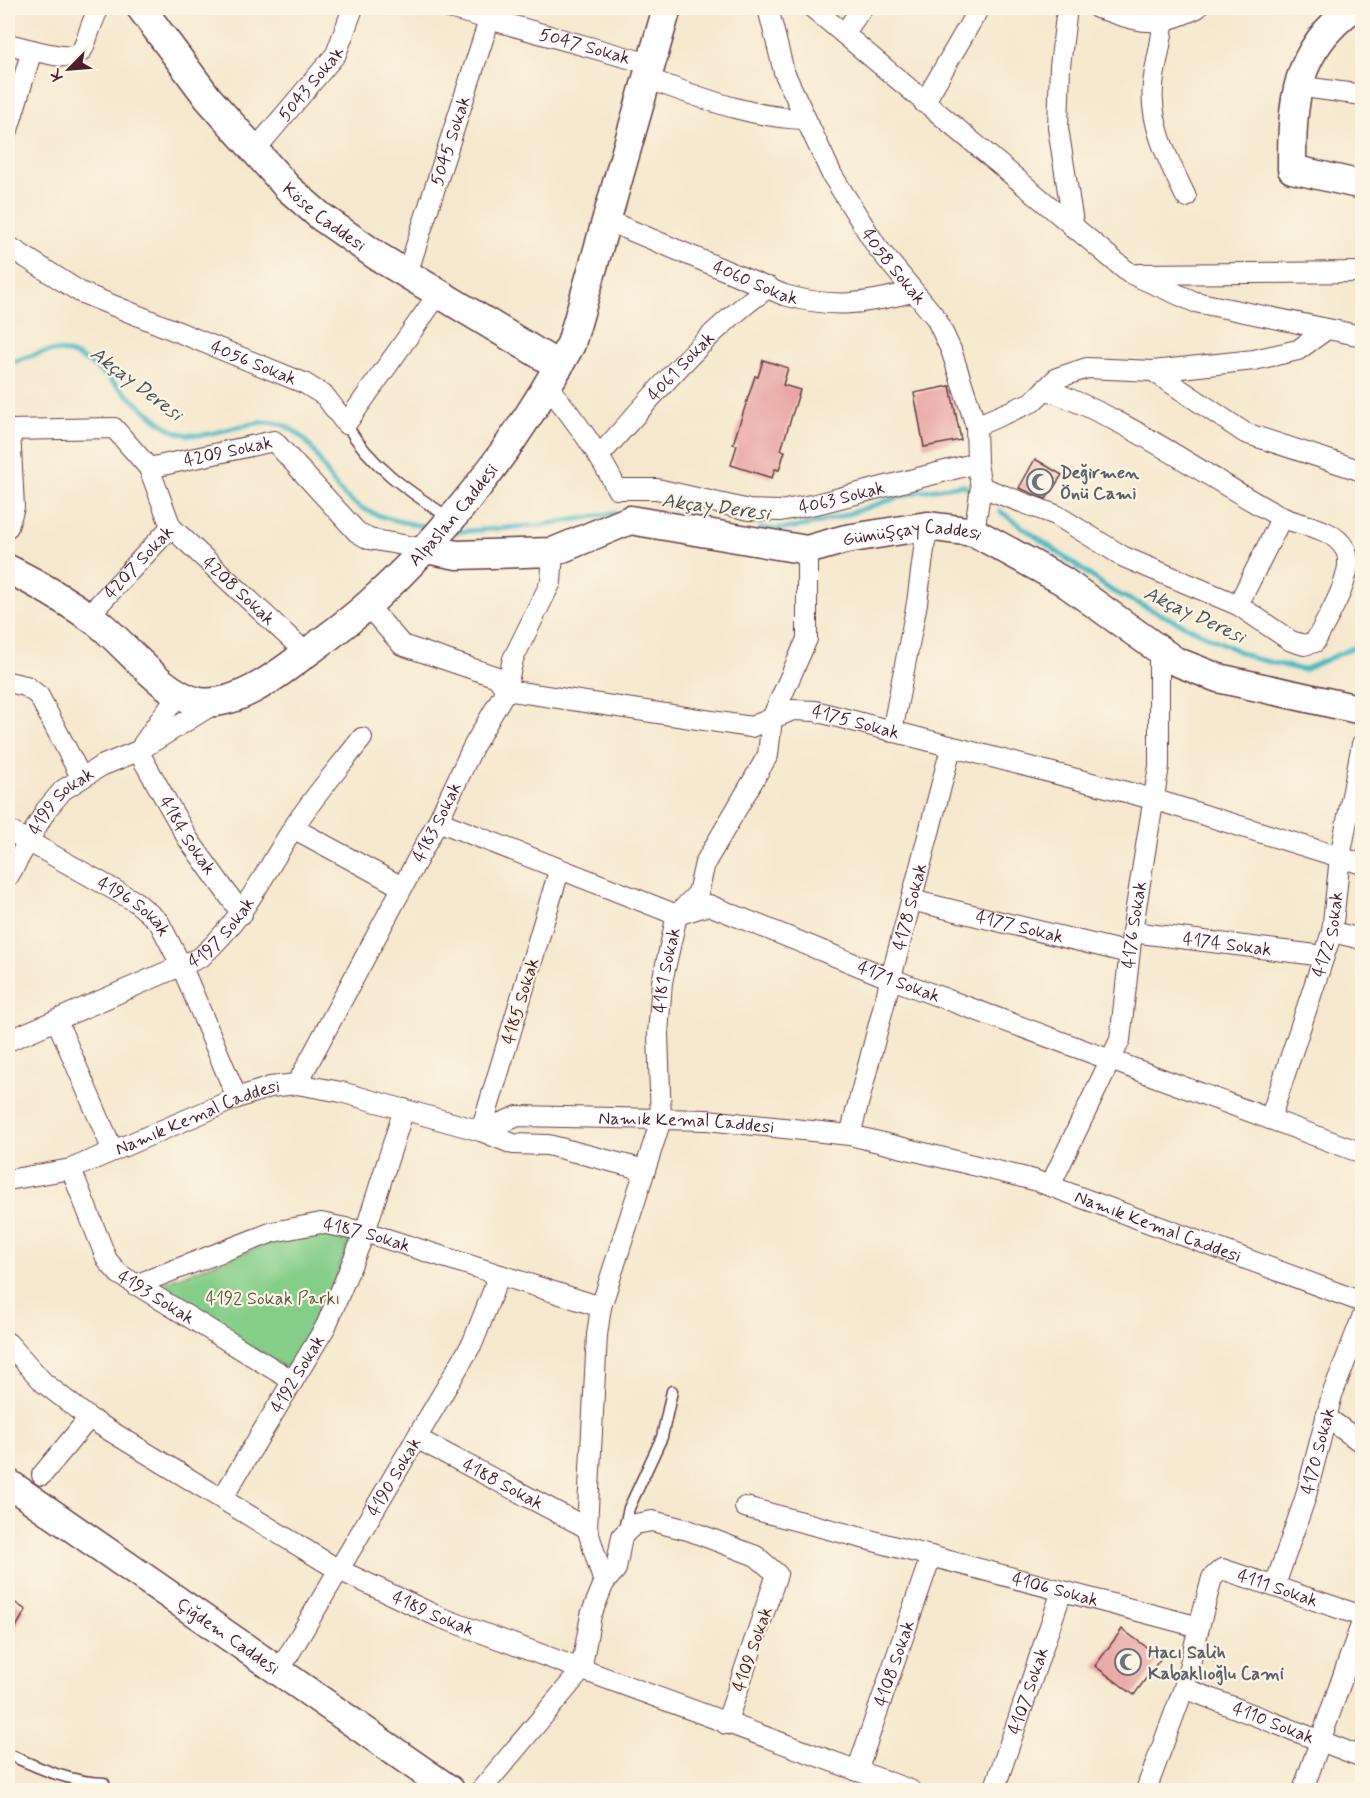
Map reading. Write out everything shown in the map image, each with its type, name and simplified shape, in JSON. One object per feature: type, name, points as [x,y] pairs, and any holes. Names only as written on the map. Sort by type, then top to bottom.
[{"type":"street","points":[[8,44],[65,58],[78,55],[88,42],[99,8]]},
{"type":"street","name":"Köse Caddesi","points":[[141,8],[172,52],[254,152],[288,188],[320,216],[439,294],[554,377]]},
{"type":"street","name":"5043 Sokak","points":[[254,152],[336,54],[353,8]]},
{"type":"street","name":"5047 Sokak","points":[[449,8],[491,13],[648,71],[699,97],[777,118],[805,119]]},
{"type":"street","name":"Alpaslan Caddesi","points":[[8,568],[44,587],[88,616],[119,639],[152,672],[179,693],[200,702],[219,701],[261,683],[306,653],[368,606],[426,549],[452,519],[554,377],[571,344],[667,8]]},
{"type":"street","name":"4058 Sokak","points":[[768,8],[784,72],[805,119],[855,214],[912,292],[936,318],[951,350],[976,426],[976,464],[981,487],[974,532]]},
{"type":"street","points":[[813,8],[1074,229],[1130,273],[1196,302],[1362,336]]},
{"type":"street","points":[[844,34],[862,8]]},
{"type":"street","points":[[1067,8],[1060,66],[1058,128],[1074,229]]},
{"type":"street","points":[[1097,8],[1137,21],[1163,20],[1197,8]]},
{"type":"street","points":[[924,103],[971,10]]},
{"type":"street","name":"5045 Sokak","points":[[407,274],[491,13]]},
{"type":"street","points":[[1352,15],[1313,51],[1297,86],[1292,169],[1362,185]]},
{"type":"street","points":[[1163,20],[1163,35],[1153,89],[1156,121],[1168,159],[1185,197]]},
{"type":"street","points":[[8,130],[32,50]]},
{"type":"street","points":[[1297,86],[1362,95]]},
{"type":"street","name":"4060 Sokak","points":[[606,220],[813,303],[846,306],[873,303],[912,292]]},
{"type":"street","name":"4056 Sokak","points":[[8,246],[80,292],[304,383],[325,396],[346,424]]},
{"type":"street","points":[[1130,273],[1362,272]]},
{"type":"street","name":"4061 Sokak","points":[[600,455],[712,333],[740,308],[769,287]]},
{"type":"street","points":[[346,424],[439,294]]},
{"type":"street","points":[[976,426],[1032,402],[1057,378],[1087,368],[1153,371],[1254,360],[1298,350],[1327,329]]},
{"type":"street","points":[[1153,371],[1245,433],[1362,471]]},
{"type":"street","name":"4063 Sokak","points":[[554,377],[579,423],[600,455],[617,489],[657,489],[759,510],[780,511],[976,464]]},
{"type":"street","points":[[981,487],[1056,515],[1124,557],[1238,605],[1291,641],[1304,645],[1316,642],[1345,581],[1349,562],[1345,548],[1323,529],[1282,517],[1086,404],[1045,389]]},
{"type":"street","points":[[8,527],[14,507],[9,430],[114,428],[148,468]]},
{"type":"street","name":"4209 Sokak","points":[[148,468],[273,441],[357,532],[369,539],[426,549]]},
{"type":"street","name":"4207 Sokak","points":[[88,616],[171,527],[148,468]]},
{"type":"street","points":[[1238,605],[1282,517]]},
{"type":"street","name":"Gümüşçay Caddesi","points":[[426,549],[457,555],[481,556],[553,552],[630,520],[807,550],[846,538],[927,526],[974,532],[1063,581],[1175,661],[1218,678],[1362,710]]},
{"type":"street","points":[[892,732],[917,603],[927,526]]},
{"type":"street","name":"4208 Sokak","points":[[171,527],[306,653]]},
{"type":"street","name":"4181 Sokak","points":[[604,1583],[587,1528],[594,1372],[601,1307],[662,1120],[658,1034],[662,982],[677,915],[698,893],[705,863],[768,755],[771,718],[807,639],[807,550]]},
{"type":"street","name":"4183 Sokak","points":[[297,1084],[438,821],[473,747],[506,690],[513,659],[551,582],[553,552]]},
{"type":"street","name":"4175 Sokak","points":[[368,606],[402,645],[497,677],[506,690],[751,727],[793,710],[814,711],[1153,799],[1362,864]]},
{"type":"street","name":"4176 Sokak","points":[[1050,1186],[1120,1040],[1129,953],[1159,766],[1159,651]]},
{"type":"street","points":[[8,682],[26,686],[39,696],[81,777]]},
{"type":"street","points":[[138,752],[179,693]]},
{"type":"street","name":"4199 Sokak","points":[[8,877],[54,800],[81,777],[138,752],[219,701]]},
{"type":"street","name":"4197 Sokak","points":[[8,1041],[182,967],[208,950],[242,914],[293,828],[362,738]]},
{"type":"street","name":"4172 Sokak","points":[[1270,1119],[1332,932],[1340,857],[1362,744]]},
{"type":"street","name":"4178 Sokak","points":[[849,1135],[951,748]]},
{"type":"street","name":"4184 Sokak","points":[[138,752],[188,839],[242,914]]},
{"type":"street","points":[[438,821],[560,871],[677,915]]},
{"type":"street","points":[[293,828],[402,887]]},
{"type":"street","name":"4196 Sokak","points":[[8,830],[135,902],[149,913],[165,931],[237,1098]]},
{"type":"street","name":"4185 Sokak","points":[[481,1131],[560,871]]},
{"type":"street","name":"4177 Sokak","points":[[911,900],[1129,953]]},
{"type":"street","name":"4171 Sokak","points":[[677,915],[709,905],[889,978],[1362,1153]]},
{"type":"street","name":"4174 Sokak","points":[[1132,932],[1324,956]]},
{"type":"street","points":[[1332,932],[1362,939]]},
{"type":"street","points":[[57,1021],[113,1150]]},
{"type":"street","name":"Namık Kemal Caddesi","points":[[8,1180],[71,1169],[237,1098],[270,1087],[297,1084],[405,1109],[481,1131],[518,1116],[707,1120],[849,1135],[1050,1186],[1362,1302]]},
{"type":"street","name":"4192 Sokak","points":[[223,1497],[326,1326],[364,1233],[405,1109]]},
{"type":"street","points":[[481,1131],[513,1143],[548,1145],[645,1170]]},
{"type":"street","name":"4193 Sokak","points":[[71,1169],[107,1260],[135,1285],[293,1381]]},
{"type":"street","name":"4187 Sokak","points":[[135,1285],[273,1232],[321,1223],[364,1233],[601,1307]]},
{"type":"street","name":"4190 Sokak","points":[[278,1673],[338,1569],[418,1439],[473,1342],[499,1276]]},
{"type":"street","name":"4170 Sokak","points":[[1275,1585],[1305,1499],[1332,1395],[1362,1317]]},
{"type":"street","name":"4189 Sokak","points":[[8,1343],[44,1383],[89,1418],[223,1497],[338,1569],[439,1617],[910,1791]]},
{"type":"street","points":[[1326,1417],[1362,1443]]},
{"type":"street","points":[[42,1475],[89,1418]]},
{"type":"street","name":"4188 Sokak","points":[[418,1439],[587,1528]]},
{"type":"street","name":"Çiğdem Caddesi","points":[[8,1483],[450,1791]]},
{"type":"street","name":"4106 Sokak","points":[[745,1507],[1199,1627]]},
{"type":"street","name":"4109 Sokak","points":[[622,1536],[635,1524],[652,1521],[679,1527],[756,1556],[777,1574],[726,1724]]},
{"type":"street","points":[[481,1791],[581,1671],[591,1615],[604,1583],[616,1569],[622,1536]]},
{"type":"street","name":"4108 Sokak","points":[[857,1771],[931,1556]]},
{"type":"street","name":"4111 Sokak","points":[[1199,1627],[1216,1572],[1229,1570],[1362,1616]]},
{"type":"street","name":"4107 Sokak","points":[[994,1791],[1062,1591]]},
{"type":"street","points":[[1303,1791],[1362,1622]]},
{"type":"street","points":[[1146,1791],[1184,1688],[1199,1627]]},
{"type":"street","name":"4110 Sokak","points":[[1184,1688],[1362,1757]]},
{"type":"lane","points":[[346,424],[360,448],[400,486],[452,519]]},
{"type":"lane","points":[[622,1536],[629,1508],[662,1437],[672,1391]]},
{"type":"lane","points":[[8,1757],[10,1755],[49,1772],[84,1782],[104,1783]]},
{"type":"green space","name":"4192 Sokak Parkı","points":[[313,1230],[349,1237],[350,1240],[321,1320],[294,1364],[284,1367],[159,1293],[157,1285],[282,1238]]},
{"type":"building","points":[[763,360],[788,368],[783,385],[800,390],[781,450],[785,451],[779,470],[775,469],[772,478],[731,465],[737,445],[733,444],[755,376],[758,377]]},
{"type":"building","points":[[950,386],[961,440],[924,447],[914,393]]},
{"type":"building","name":"Değirmen Önü Cami","points":[[1035,459],[1062,475],[1046,499],[1019,488]]},
{"type":"building","points":[[8,1598],[26,1610],[8,1641]]},
{"type":"building","name":"Hacı Salih Kabaklıoğlu Cami","points":[[1122,1629],[1161,1658],[1134,1695],[1095,1666]]},
{"type":"waterway","name":"Akçay Deresi","points":[[8,364],[50,351],[75,355],[109,378],[171,430],[180,433],[208,434],[264,422],[291,429],[314,451],[330,478],[348,499],[359,507],[384,517],[424,526]]},
{"type":"waterway","name":"Akçay Deresi","points":[[761,528],[779,529],[819,523],[917,492],[963,485],[968,488]]},
{"type":"waterway","name":"Akçay Deresi","points":[[1000,511],[1112,591],[1253,658],[1303,670],[1362,644]]},
{"type":"waterway","name":"Akçay Deresi","points":[[455,532],[542,525],[615,513]]},
{"type":"place","name":"Değirmen Önü Cami","points":[[1040,482]]},
{"type":"place","name":"Hacı Salih Kabaklıoğlu Cami","points":[[1128,1662]]}]
